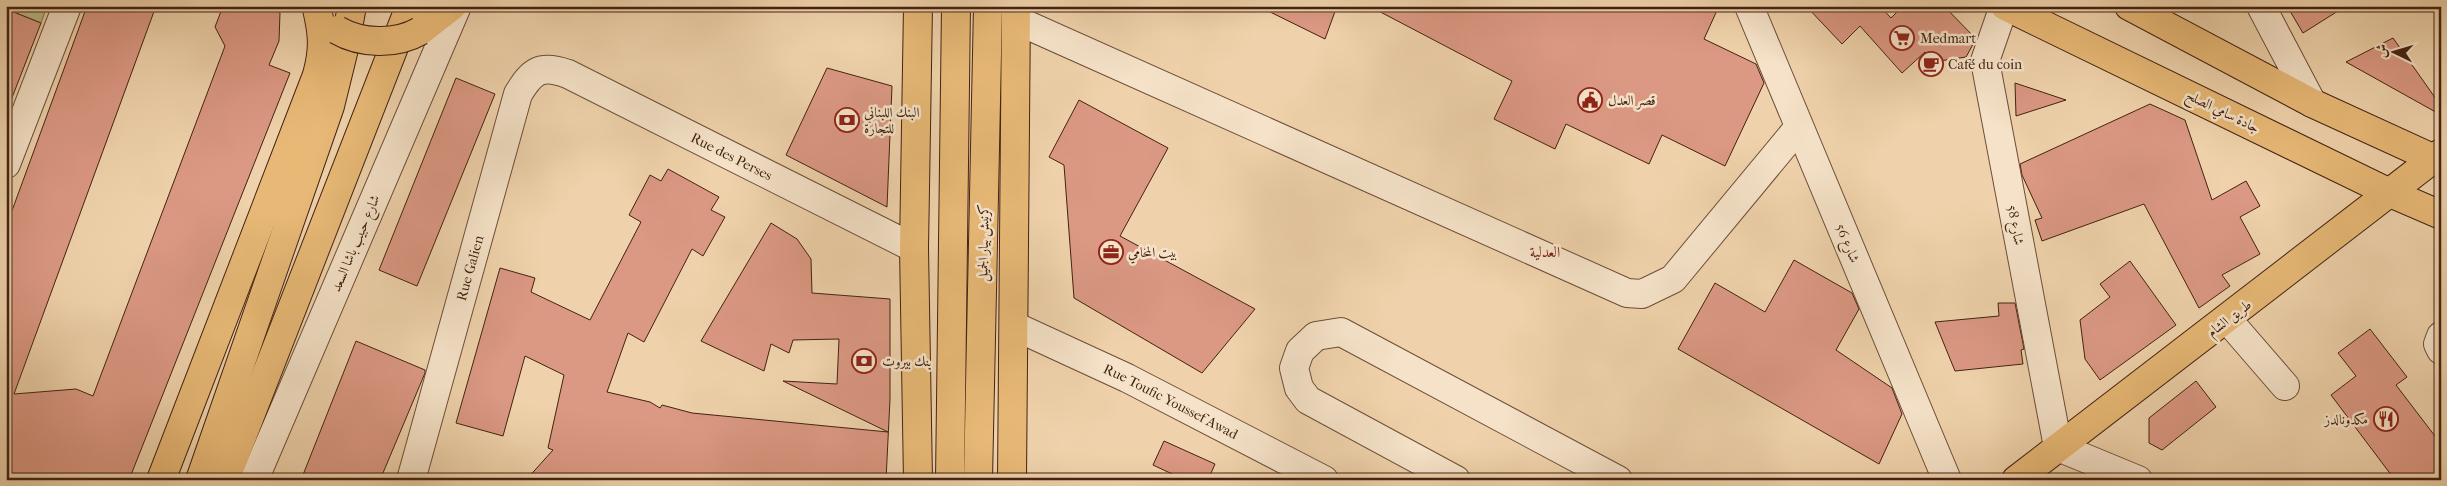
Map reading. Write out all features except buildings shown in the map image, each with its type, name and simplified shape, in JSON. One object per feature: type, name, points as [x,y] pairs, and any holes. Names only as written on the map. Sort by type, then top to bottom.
[{"type":"main road","points":[[200,480],[330,106],[352,6]]},
{"type":"main road","points":[[316,8],[337,30],[346,36],[369,41],[397,40],[415,18],[452,6]]},
{"type":"main road","points":[[918,6],[914,248],[918,480]]},
{"type":"main road","points":[[950,480],[956,6]]},
{"type":"main road","name":"كرنيش بيار الجميل","points":[[978,480],[988,6]]},
{"type":"main road","name":"جادة سامي الصلح","points":[[2005,6],[2390,193],[2441,215]]},
{"type":"main road","points":[[2129,6],[2312,103],[2438,158]]},
{"type":"main road","points":[[161,480],[317,75],[323,51],[322,30],[316,8]]},
{"type":"main road","points":[[1012,480],[1016,13]]},
{"type":"main road","points":[[225,480],[415,18]]},
{"type":"main road","name":"طريق الشام","points":[[2016,480],[2438,158]]},
{"type":"street","points":[[6,164],[67,6]]},
{"type":"street","name":"شارع حبيب باشا السعد","points":[[254,480],[457,6]]},
{"type":"street","name":"شارع 56","points":[[1749,6],[1947,480]]},
{"type":"street","name":"شارع 58","points":[[2005,6],[1985,61],[2058,447]]},
{"type":"street","points":[[2261,6],[2312,103]]},
{"type":"street","points":[[1016,13],[1627,293],[1642,294],[1673,279],[1800,127]]},
{"type":"street","name":"Rue des Perses","points":[[547,69],[568,74],[914,248]]},
{"type":"street","name":"Rue Galien","points":[[410,480],[518,94],[528,77],[536,71],[547,69]]},
{"type":"street","points":[[2228,319],[2285,386]]},
{"type":"street","name":"Rue Toufic Youssef Awad","points":[[1014,326],[1127,378],[1324,480]]},
{"type":"street","points":[[1456,480],[1308,400],[1299,388],[1294,368],[1300,351],[1316,336],[1341,332],[1618,480]]},
{"type":"street","points":[[2441,336],[2438,344],[2441,350]]},
{"type":"street","points":[[2058,447],[2138,480]]},
{"type":"green space","points":[[6,6],[47,6],[41,23],[6,9]]},
{"type":"place","name":"Medmart","points":[[1902,38]]},
{"type":"place","name":"Café du coin","points":[[1931,64]]},
{"type":"place","name":"قصر العدل","points":[[1590,100]]},
{"type":"place","name":"البنك اللبناني للتجارة","points":[[847,120]]},
{"type":"place","name":"بيت المحامي","points":[[1111,252]]},
{"type":"place","name":"بنك بيروت","points":[[864,361]]},
{"type":"place","name":"مكدونالدز","points":[[2386,419]]},
{"type":"district","name":"العدلية","points":[[1545,252]]}]
